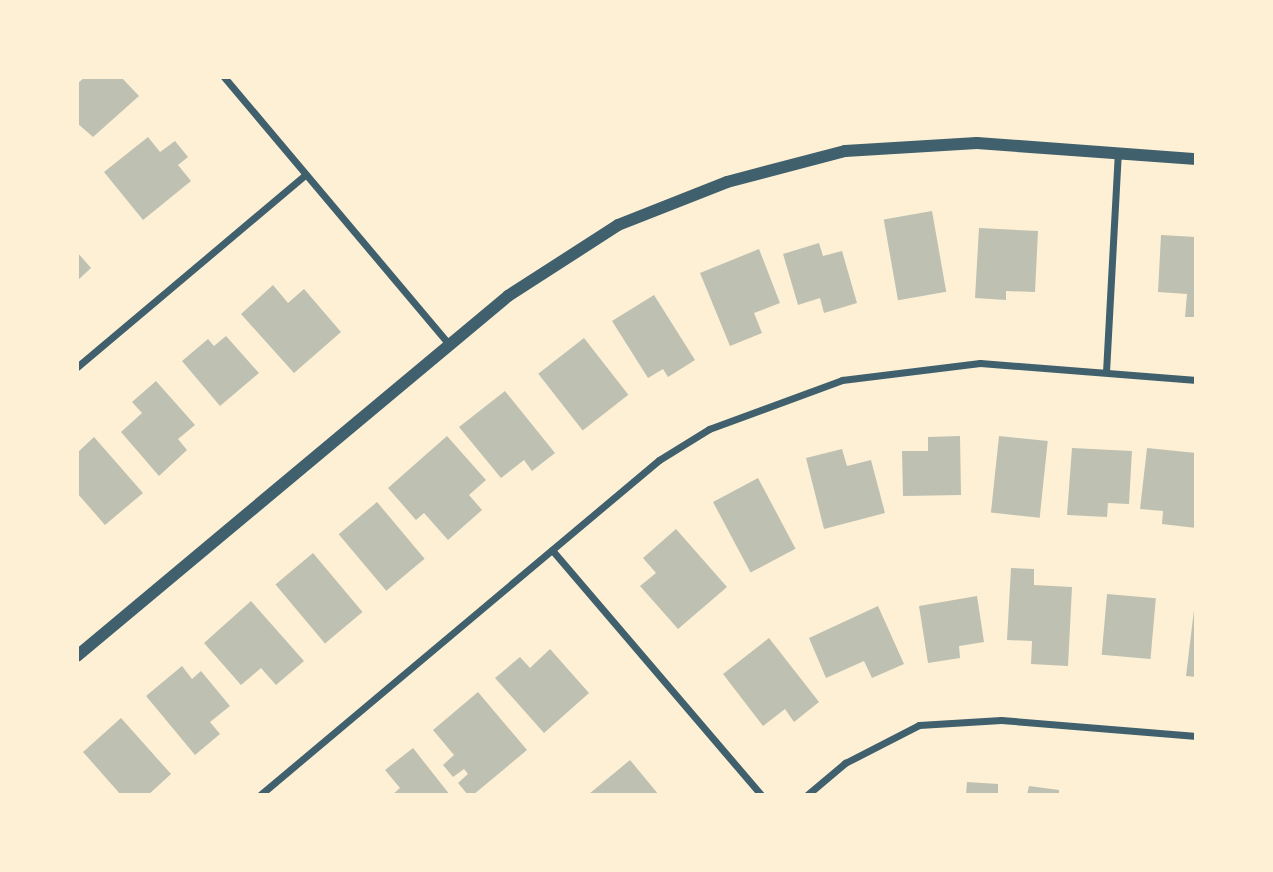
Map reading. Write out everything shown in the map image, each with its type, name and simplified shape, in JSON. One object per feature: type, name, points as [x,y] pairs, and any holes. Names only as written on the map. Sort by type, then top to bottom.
[{"type":"street","points":[[224,77],[449,344]]},
{"type":"street","points":[[77,656],[508,296],[618,225],[727,182],[845,151],[977,143],[1196,159]]},
{"type":"street","points":[[1105,372],[1118,152]]},
{"type":"street","points":[[77,367],[306,174]]},
{"type":"street","points":[[260,795],[659,460],[709,429],[842,380],[980,363],[1196,380]]},
{"type":"street","points":[[552,551],[761,795]]},
{"type":"street","points":[[807,795],[845,763],[919,725],[1001,720],[1196,736]]},
{"type":"building","points":[[85,77],[121,77],[139,96],[93,137],[77,123],[77,84]]},
{"type":"building","points":[[148,137],[160,152],[175,141],[188,157],[178,165],[191,181],[143,220],[104,172]]},
{"type":"building","points":[[932,211],[946,292],[898,300],[884,220]]},
{"type":"building","points":[[979,228],[1038,231],[1035,292],[1006,291],[1006,300],[975,298]]},
{"type":"building","points":[[1161,235],[1196,237],[1196,317],[1185,317],[1187,294],[1158,292]]},
{"type":"building","points":[[819,243],[823,256],[842,251],[857,303],[824,313],[820,298],[798,305],[783,254]]},
{"type":"building","points":[[759,249],[780,303],[754,313],[762,333],[730,346],[700,273]]},
{"type":"building","points":[[77,252],[91,268],[77,281]]},
{"type":"building","points":[[273,285],[288,303],[304,289],[341,332],[294,373],[241,314]]},
{"type":"building","points":[[654,295],[695,360],[668,377],[663,369],[648,378],[612,321]]},
{"type":"building","points":[[226,336],[259,373],[220,406],[182,361],[208,339],[214,346]]},
{"type":"building","points":[[584,338],[628,395],[583,430],[538,374]]},
{"type":"building","points":[[156,381],[195,425],[178,439],[187,450],[159,476],[121,432],[142,413],[132,402]]},
{"type":"building","points":[[505,391],[555,453],[532,471],[524,460],[501,478],[459,427]]},
{"type":"building","points":[[447,436],[486,480],[469,495],[482,510],[448,540],[424,513],[416,520],[388,488]]},
{"type":"building","points":[[960,436],[961,495],[903,496],[902,451],[928,451],[928,437]]},
{"type":"building","points":[[999,436],[1048,441],[1040,518],[991,513]]},
{"type":"building","points":[[94,437],[143,493],[105,525],[77,493],[77,453]]},
{"type":"building","points":[[1072,448],[1132,451],[1129,504],[1108,503],[1107,517],[1067,515]]},
{"type":"building","points":[[1147,448],[1196,453],[1196,528],[1162,524],[1163,511],[1140,509]]},
{"type":"building","points":[[842,449],[847,466],[871,460],[885,513],[824,529],[806,458]]},
{"type":"building","points":[[758,478],[796,549],[751,573],[713,502]]},
{"type":"building","points":[[377,502],[425,559],[386,591],[339,534]]},
{"type":"building","points":[[676,529],[727,587],[678,629],[640,586],[656,573],[643,558]]},
{"type":"building","points":[[313,553],[362,612],[325,643],[275,584]]},
{"type":"building","points":[[1011,568],[1034,569],[1034,585],[1072,587],[1068,666],[1031,664],[1032,641],[1007,640]]},
{"type":"building","points":[[1107,594],[1156,598],[1150,659],[1102,655]]},
{"type":"building","points":[[977,596],[984,642],[959,646],[960,658],[928,663],[919,606]]},
{"type":"building","points":[[251,601],[304,661],[276,685],[261,668],[241,685],[204,643]]},
{"type":"building","points":[[878,606],[904,664],[872,678],[864,661],[826,678],[809,638]]},
{"type":"building","points":[[1194,610],[1196,611],[1196,677],[1186,676]]},
{"type":"building","points":[[769,638],[819,702],[794,722],[785,709],[763,726],[723,674]]},
{"type":"building","points":[[550,649],[589,693],[544,733],[495,678],[520,657],[530,668]]},
{"type":"building","points":[[182,666],[192,679],[201,671],[230,706],[210,722],[220,734],[195,755],[146,696]]},
{"type":"building","points":[[478,692],[527,750],[473,795],[468,795],[458,783],[468,774],[464,769],[453,777],[443,765],[454,755],[433,730]]},
{"type":"building","points":[[121,718],[171,774],[148,795],[121,795],[83,752]]},
{"type":"building","points":[[413,748],[450,795],[392,795],[400,788],[385,770]]},
{"type":"building","points":[[630,760],[659,795],[589,794]]},
{"type":"building","points":[[967,782],[998,784],[998,795],[966,795]]},
{"type":"building","points":[[1029,786],[1059,790],[1059,795],[1027,795]]}]
